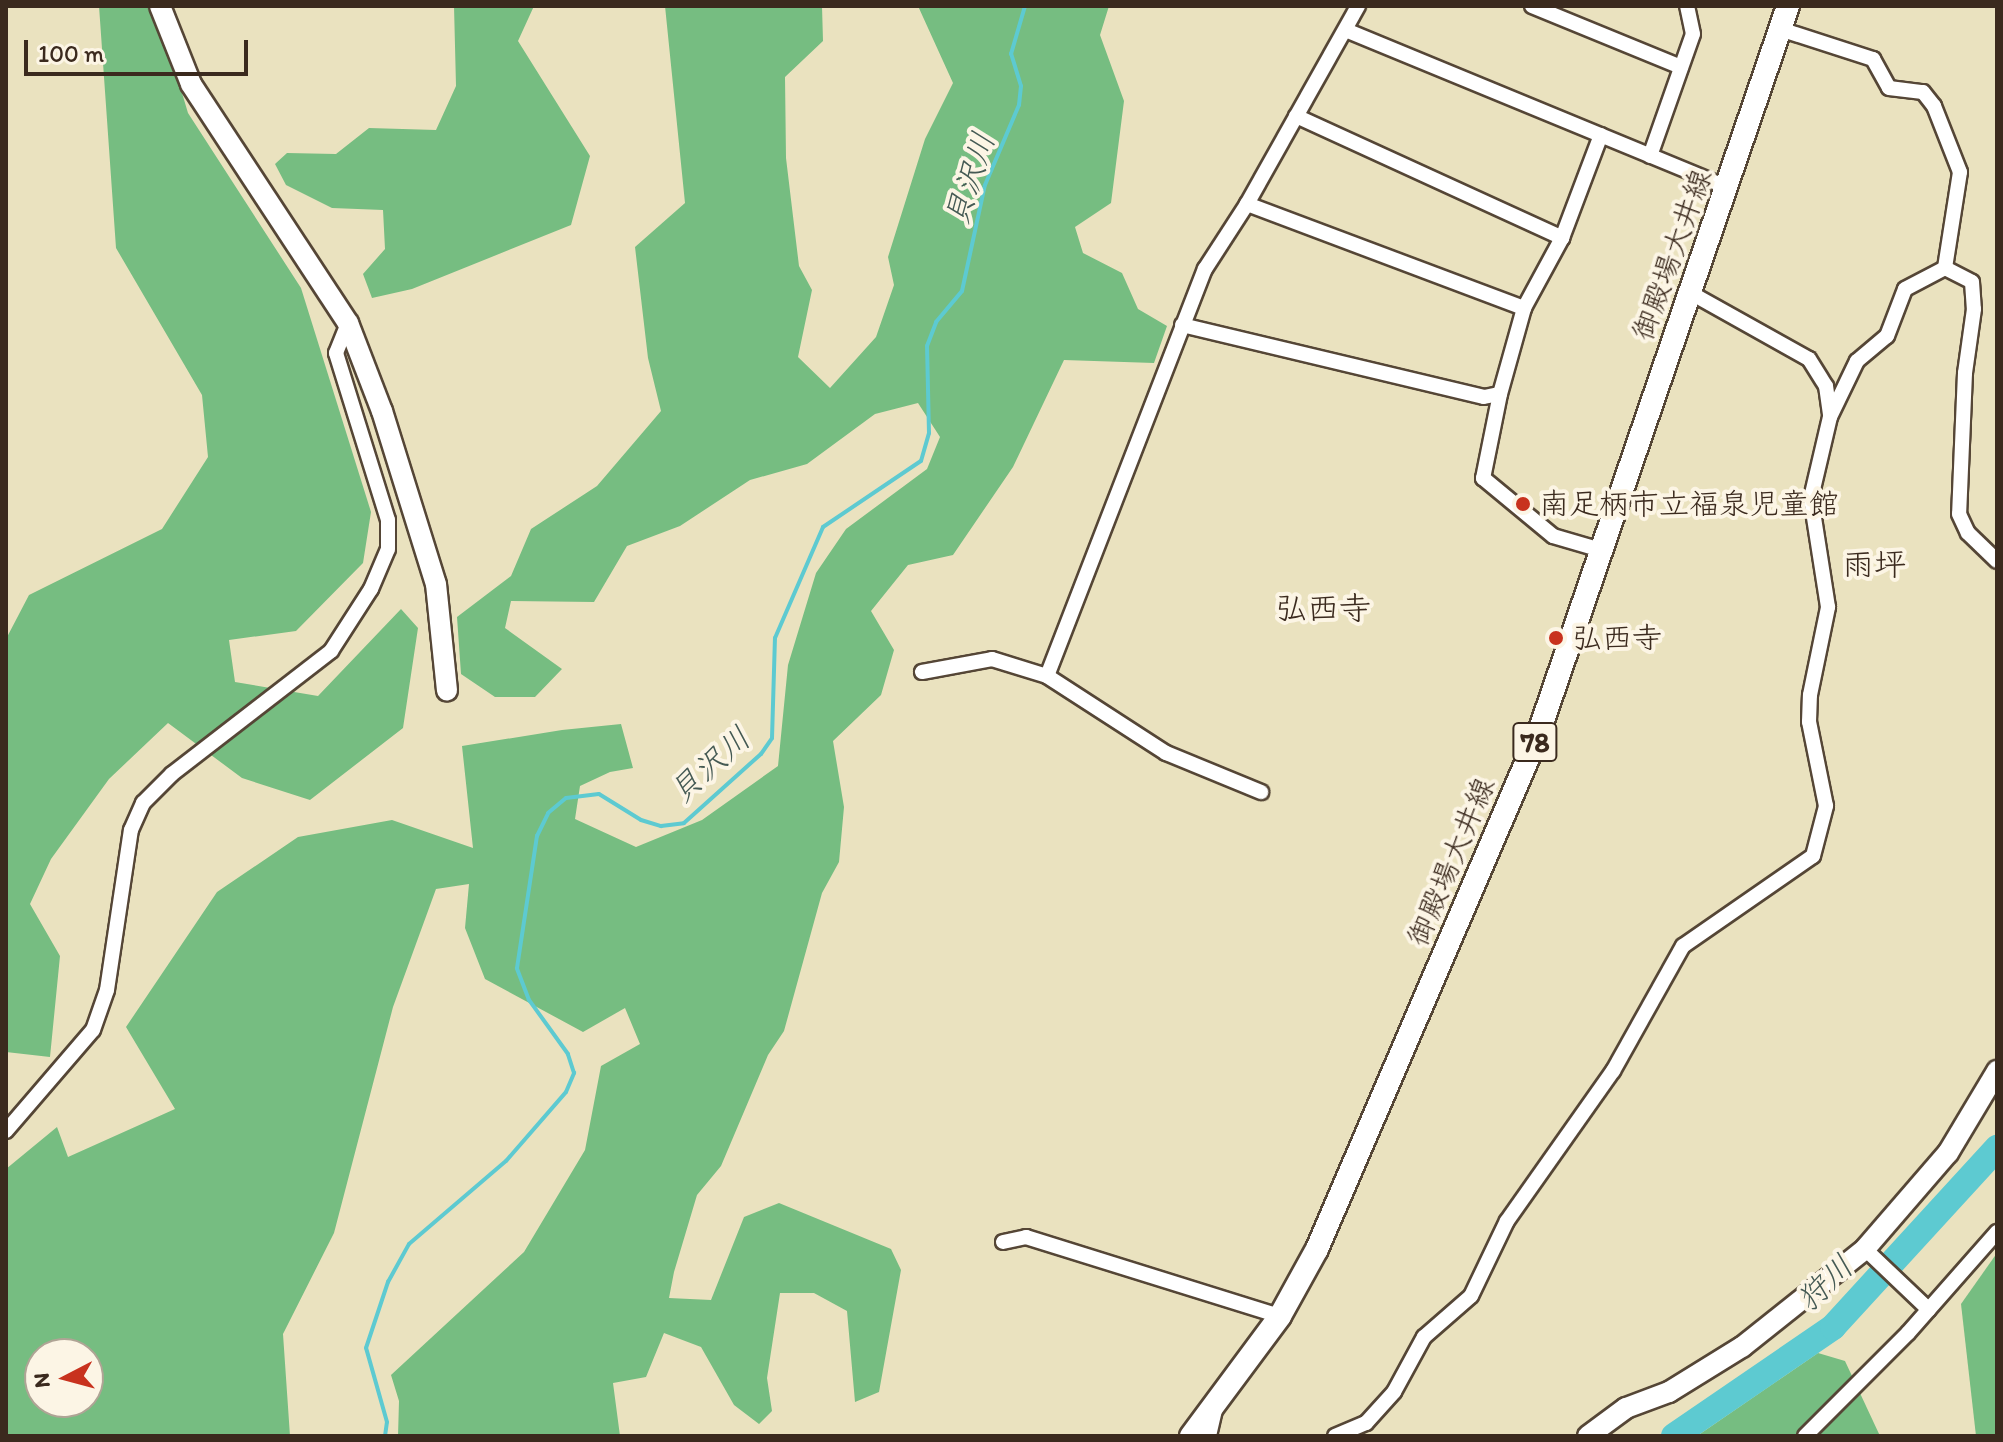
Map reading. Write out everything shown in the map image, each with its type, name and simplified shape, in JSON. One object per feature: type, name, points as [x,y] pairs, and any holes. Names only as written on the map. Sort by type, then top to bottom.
[{"type":"main road","name":"御殿場大井線","points":[[1191,1436],[1280,1316],[1317,1249],[1538,735],[1788,6]]},
{"type":"street","points":[[160,6],[191,84],[348,323],[382,411],[436,584],[447,690]]},
{"type":"street","points":[[1047,676],[1205,269],[1247,204],[1348,31],[1358,6]]},
{"type":"street","points":[[1532,6],[1681,67]]},
{"type":"street","points":[[1650,156],[1693,34],[1687,6]]},
{"type":"street","points":[[1780,29],[1873,59],[1889,88],[1923,92],[1934,106],[1960,172],[1945,268]]},
{"type":"street","points":[[1348,31],[1728,188]]},
{"type":"street","points":[[1296,116],[1562,238]]},
{"type":"street","points":[[1601,135],[1562,238],[1524,308],[1500,394],[1483,478],[1553,536],[1601,550]]},
{"type":"street","points":[[1247,204],[1524,308]]},
{"type":"street","points":[[1335,1436],[1366,1423],[1394,1392],[1424,1337],[1471,1296],[1507,1221],[1613,1071],[1683,946],[1813,856],[1826,806],[1809,722],[1810,695],[1828,607],[1811,498],[1830,417],[1857,361],[1887,336],[1905,289],[1945,268]]},
{"type":"street","points":[[1945,268],[1972,282],[1974,309],[1965,373],[1959,514],[1968,533],[1997,561]]},
{"type":"street","points":[[1689,292],[1809,359],[1826,386],[1830,417]]},
{"type":"street","points":[[6,1131],[93,1030],[107,990],[131,830],[143,803],[172,774],[331,651],[371,589],[388,549],[388,520],[336,353],[348,323]]},
{"type":"street","points":[[1182,325],[1484,397],[1500,394]]},
{"type":"street","points":[[922,672],[992,659],[1047,676],[1166,753],[1261,792]]},
{"type":"street","points":[[1588,1436],[1626,1408],[1669,1392],[1742,1347],[1865,1249],[1948,1153],[1997,1071]]},
{"type":"street","points":[[1805,1436],[1929,1310],[1997,1232]]},
{"type":"street","points":[[1003,1242],[1026,1237],[1280,1316]]},
{"type":"street","points":[[1865,1249],[1929,1310]]},
{"type":"street","points":[[1209,1436],[1217,1402]]},
{"type":"green space","points":[[99,6],[156,6],[188,113],[301,288],[371,512],[363,563],[296,631],[229,640],[235,682],[318,696],[401,609],[418,628],[403,728],[310,800],[242,778],[168,723],[109,779],[51,859],[30,904],[60,956],[50,1057],[6,1052],[6,639],[29,595],[162,529],[208,457],[202,395],[116,248]]},
{"type":"green space","points":[[454,6],[534,6],[518,41],[590,156],[571,225],[412,289],[372,298],[363,274],[385,249],[383,210],[332,208],[286,185],[275,164],[287,153],[336,154],[369,128],[436,130],[456,86]]},
{"type":"green space","points":[[665,6],[822,6],[823,41],[785,77],[786,158],[799,266],[812,290],[798,357],[830,388],[876,337],[894,285],[888,257],[925,139],[953,83],[918,6],[1109,6],[1100,35],[1124,101],[1111,203],[1075,227],[1083,253],[1122,273],[1138,309],[1167,326],[1154,363],[1064,360],[1013,467],[953,555],[908,565],[871,611],[894,650],[881,695],[833,741],[844,807],[839,862],[822,893],[784,1031],[768,1055],[721,1166],[697,1195],[669,1298],[711,1300],[744,1217],[779,1203],[891,1249],[901,1270],[879,1392],[855,1402],[847,1311],[814,1293],[780,1293],[767,1378],[772,1411],[759,1424],[734,1405],[701,1347],[664,1333],[646,1377],[613,1383],[620,1436],[398,1436],[399,1401],[391,1375],[524,1252],[585,1150],[601,1066],[640,1044],[625,1008],[583,1032],[485,979],[465,928],[469,884],[436,889],[393,1007],[334,1233],[283,1334],[290,1436],[6,1436],[6,1169],[57,1127],[68,1157],[175,1109],[126,1027],[217,892],[298,837],[392,820],[473,848],[462,746],[621,724],[633,768],[610,772],[580,786],[575,819],[636,847],[702,820],[778,766],[788,665],[816,573],[846,529],[927,469],[940,437],[918,403],[875,414],[807,464],[750,480],[680,526],[627,546],[594,602],[511,601],[505,628],[562,669],[535,697],[495,697],[461,674],[457,617],[511,576],[531,529],[597,486],[661,411],[648,358],[635,247],[685,203]]},
{"type":"green space","points":[[1997,1253],[1997,1436],[1976,1436],[1961,1304]]},
{"type":"green space","points":[[1818,1353],[1845,1361],[1880,1436],[1697,1436]]},
{"type":"waterway","name":"貝沢川","points":[[385,1436],[387,1422],[366,1348],[388,1282],[409,1244],[506,1161],[566,1092],[574,1073],[568,1054],[529,1000],[517,968],[537,836],[548,813],[566,798],[599,794],[641,820],[661,826],[684,823],[761,754],[772,738],[775,638],[823,527],[921,461],[929,433],[927,346],[936,322],[962,291],[985,185],[1019,105],[1021,86],[1011,54],[1025,6]]},
{"type":"waterway","name":"狩川","points":[[1674,1436],[1833,1327],[1997,1148]]},
{"type":"place","name":"南足柄市立福泉児童館","points":[[1523,504]]},
{"type":"place","name":"弘西寺","points":[[1556,638]]},
{"type":"district","name":"雨坪","points":[[1874,564]]},
{"type":"district","name":"弘西寺","points":[[1323,608]]}]
